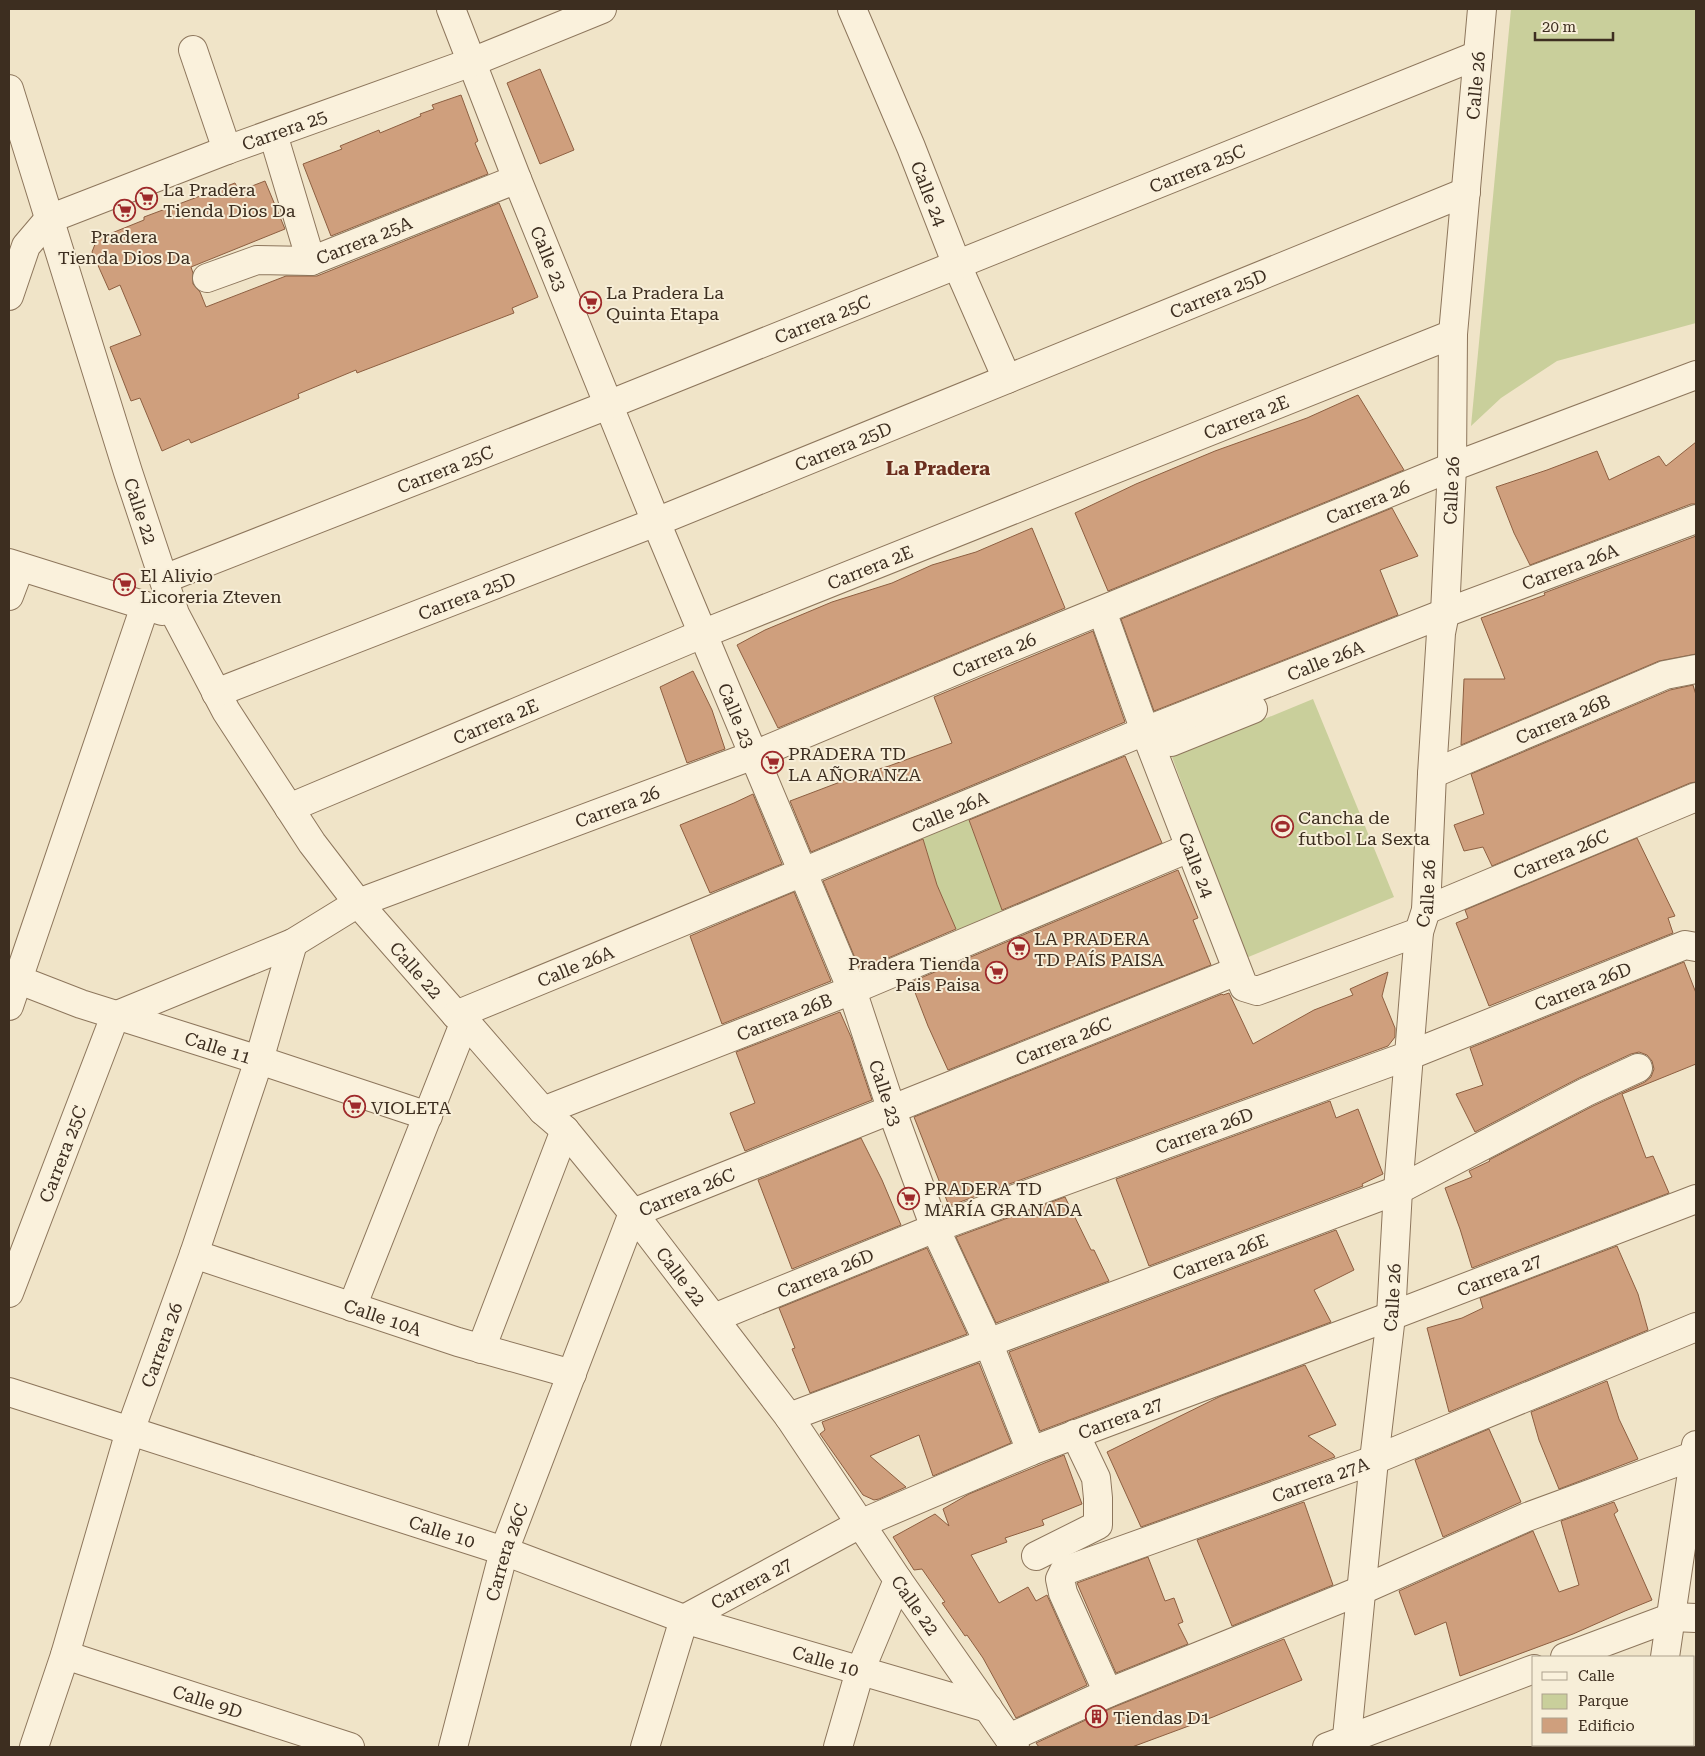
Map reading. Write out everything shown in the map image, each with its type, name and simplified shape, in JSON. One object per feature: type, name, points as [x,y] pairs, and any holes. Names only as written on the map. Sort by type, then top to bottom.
[{"type":"street","name":"Calle 23","points":[[451,9],[516,179],[608,405],[852,990],[892,1111],[935,1228],[988,1342],[1032,1451]]},
{"type":"street","name":"Carrera 25","points":[[9,296],[26,246],[49,219],[227,150],[472,62],[602,9]]},
{"type":"street","name":"Calle 24","points":[[852,9],[911,147],[957,264],[1007,379]]},
{"type":"street","name":"Calle 26","points":[[1340,1745],[1362,1590],[1374,1460],[1391,1316],[1398,1190],[1422,921],[1443,623],[1452,467],[1454,334],[1482,9]]},
{"type":"street","points":[[193,50],[227,150]]},
{"type":"street","name":"Carrera 25C","points":[[164,579],[608,405],[1478,55]]},
{"type":"street","name":"Calle 22","points":[[9,89],[128,472],[175,614],[226,711],[312,843],[358,904],[543,1111],[565,1130],[633,1213],[714,1318],[789,1417],[898,1580],[1012,1743]]},
{"type":"street","points":[[273,134],[311,262]]},
{"type":"street","name":"Carrera 25A","points":[[207,278],[257,260],[311,262],[516,179]]},
{"type":"street","name":"Carrera 25D","points":[[216,693],[656,522],[1466,192]]},
{"type":"street","name":"Carrera 2E","points":[[289,808],[702,634],[1454,334]]},
{"type":"street","name":"Carrera 26","points":[[116,1016],[293,942],[358,904],[754,755],[1002,651],[1452,467],[1696,375]]},
{"type":"street","name":"Carrera 26A","points":[[1443,623],[1696,519]]},
{"type":"street","points":[[9,596],[14,565],[175,614]]},
{"type":"street","points":[[9,1006],[13,978],[145,606]]},
{"type":"street","name":"Calle 24","points":[[1102,611],[1145,731],[1237,971],[1244,987],[1257,991]]},
{"type":"street","points":[[1171,742],[1443,623]]},
{"type":"street","name":"Calle 26A","points":[[461,1018],[802,871],[1145,731],[1443,623]]},
{"type":"street","name":"Carrera 26B","points":[[1432,774],[1665,675],[1696,669]]},
{"type":"street","name":"Carrera 26C","points":[[1257,991],[1422,921],[1696,797]]},
{"type":"street","name":"Carrera 26B","points":[[543,1111],[852,990],[1190,848]]},
{"type":"street","name":"Carrera 26","points":[[34,1747],[65,1655],[130,1431],[194,1254],[259,1060],[293,942]]},
{"type":"street","name":"Carrera 26D","points":[[714,1318],[935,1228],[1410,1055],[1685,945],[1696,948]]},
{"type":"street","name":"Carrera 26C","points":[[453,1747],[504,1552],[633,1213],[892,1111],[1237,971]]},
{"type":"street","name":"Calle 11","points":[[13,978],[116,1016],[259,1060],[428,1116]]},
{"type":"street","name":"Carrera 25C","points":[[9,1293],[116,1016]]},
{"type":"street","points":[[352,1307],[428,1116],[461,1018]]},
{"type":"street","name":"Carrera 26E","points":[[789,1417],[1398,1190],[1638,1068]]},
{"type":"street","points":[[481,1349],[565,1130]]},
{"type":"street","name":"Carrera 27","points":[[684,1619],[860,1524],[1032,1451],[1696,1199]]},
{"type":"street","name":"Calle 10A","points":[[194,1254],[481,1349],[572,1374]]},
{"type":"street","name":"Carrera 27A","points":[[1108,1693],[1062,1593],[1060,1579],[1064,1571],[1374,1460],[1696,1326]]},
{"type":"street","name":"Calle 10","points":[[9,1392],[504,1552],[684,1619],[988,1708]]},
{"type":"street","points":[[1036,1556],[1098,1525],[1096,1478],[1075,1434]]},
{"type":"street","points":[[1012,1743],[1108,1693],[1362,1590],[1527,1517],[1696,1452],[1684,1618],[1665,1656]]},
{"type":"street","points":[[838,1747],[860,1671],[898,1580]]},
{"type":"street","points":[[1569,1656],[1684,1618]]},
{"type":"street","points":[[645,1747],[684,1619]]},
{"type":"street","name":"Calle 9D","points":[[65,1655],[350,1747]]},
{"type":"street","points":[[1340,1745],[1532,1670]]},
{"type":"green space","points":[[1511,9],[1696,9],[1696,323],[1557,361],[1501,398],[1471,426]]},
{"type":"green space","name":"Cancha de futbol La Sexta","points":[[1313,699],[1394,897],[1246,958],[1172,757]]},
{"type":"green space","points":[[965,810],[1003,912],[957,931],[937,885],[919,825]]},
{"type":"building","points":[[540,69],[574,150],[540,164],[507,83]]},
{"type":"building","points":[[461,95],[478,141],[475,143],[488,174],[331,236],[303,164],[342,149],[340,146],[379,130],[380,133],[421,116],[420,114],[434,109],[432,105]]},
{"type":"building","points":[[265,181],[285,229],[191,267],[193,284],[200,292],[206,307],[286,276],[317,276],[499,203],[538,297],[512,308],[514,313],[357,373],[356,370],[298,394],[299,398],[191,443],[189,439],[162,451],[140,398],[131,401],[110,347],[141,335],[120,285],[109,290],[92,252],[97,239],[144,220],[144,217],[235,183],[239,191]]},
{"type":"building","points":[[1358,395],[1404,470],[1108,591],[1075,513],[1136,484],[1215,451],[1307,418]]},
{"type":"building","points":[[1696,442],[1696,504],[1691,504],[1530,565],[1514,533],[1496,487],[1597,451],[1609,480],[1659,456],[1666,466]]},
{"type":"building","points":[[1392,508],[1418,556],[1380,570],[1398,615],[1154,711],[1121,619]]},
{"type":"building","points":[[1032,528],[1065,608],[778,728],[737,645],[765,630],[832,602],[892,583],[932,565],[976,552]]},
{"type":"building","points":[[1696,536],[1696,654],[1659,661],[1461,745],[1464,679],[1505,679],[1481,618]]},
{"type":"building","points":[[1093,631],[1125,722],[811,852],[790,801],[952,743],[934,697]]},
{"type":"building","points":[[693,671],[712,710],[725,749],[687,763],[660,687]]},
{"type":"building","points":[[1693,685],[1696,695],[1696,782],[1492,866],[1483,847],[1464,851],[1454,825],[1484,814],[1471,774],[1670,690]]},
{"type":"building","points":[[1125,756],[1162,843],[1002,910],[969,820]]},
{"type":"building","points":[[753,794],[782,864],[710,893],[680,825]]},
{"type":"building","points":[[1637,838],[1675,916],[1668,918],[1673,933],[1489,1006],[1456,923],[1468,918],[1465,910]]},
{"type":"building","points":[[923,839],[937,885],[956,929],[860,970],[823,881]]},
{"type":"building","points":[[1178,870],[1198,918],[1193,920],[1211,965],[948,1070],[911,982]]},
{"type":"building","points":[[794,892],[831,981],[722,1024],[690,936]]},
{"type":"building","points":[[1684,962],[1696,993],[1696,1064],[1622,1094],[1646,1158],[1653,1156],[1669,1193],[1472,1268],[1445,1188],[1472,1177],[1469,1171],[1489,1160],[1593,1106],[1645,1082],[1651,1077],[1654,1069],[1652,1061],[1647,1055],[1639,1052],[1631,1054],[1579,1078],[1475,1132],[1456,1094],[1483,1085],[1470,1048]]},
{"type":"building","points":[[1388,972],[1382,996],[1395,1028],[1395,1037],[1388,1046],[949,1206],[914,1117],[1222,994],[1229,993],[1253,1044],[1314,1010],[1353,995],[1350,989]]},
{"type":"building","points":[[840,1012],[851,1037],[872,1100],[745,1151],[730,1113],[755,1103],[736,1052]]},
{"type":"building","points":[[1330,1101],[1336,1118],[1358,1109],[1383,1174],[1362,1184],[1363,1186],[1149,1266],[1116,1179]]},
{"type":"building","points":[[861,1138],[882,1180],[901,1225],[792,1269],[758,1180]]},
{"type":"building","points":[[1065,1197],[1091,1250],[1094,1250],[1109,1281],[996,1323],[956,1237]]},
{"type":"building","points":[[1336,1230],[1354,1270],[1314,1290],[1331,1322],[1040,1431],[1009,1352]]},
{"type":"building","points":[[1617,1246],[1638,1294],[1648,1330],[1449,1412],[1427,1328],[1462,1318],[1483,1308],[1480,1298]]},
{"type":"building","points":[[927,1248],[967,1334],[810,1393],[792,1349],[795,1348],[779,1308]]},
{"type":"building","points":[[979,1363],[1011,1443],[933,1476],[919,1435],[870,1456],[906,1487],[874,1500],[863,1495],[820,1434],[825,1430],[822,1422]]},
{"type":"building","points":[[1305,1365],[1336,1425],[1308,1436],[1335,1457],[1141,1527],[1107,1452],[1221,1396]]},
{"type":"building","points":[[1607,1381],[1619,1419],[1638,1459],[1559,1489],[1539,1440],[1531,1412]]},
{"type":"building","points":[[1489,1429],[1521,1502],[1443,1537],[1415,1460]]},
{"type":"building","points":[[1064,1455],[1082,1504],[1042,1520],[1044,1525],[1005,1538],[1007,1542],[971,1555],[999,1603],[1028,1587],[1036,1601],[1047,1595],[1087,1685],[1016,1718],[983,1658],[942,1603],[945,1602],[922,1569],[914,1570],[893,1537],[935,1514],[949,1526],[943,1509],[969,1494]]},
{"type":"building","points":[[1304,1502],[1333,1585],[1232,1626],[1197,1540]]},
{"type":"building","points":[[1614,1502],[1618,1511],[1614,1514],[1652,1600],[1573,1634],[1460,1676],[1446,1622],[1415,1635],[1399,1591],[1533,1531],[1559,1592],[1579,1585],[1561,1521]]},
{"type":"building","points":[[1148,1557],[1165,1601],[1174,1598],[1183,1622],[1178,1624],[1188,1644],[1116,1673],[1077,1583]]},
{"type":"building","points":[[1284,1639],[1302,1680],[1213,1717],[1132,1747],[1039,1747],[1036,1743],[1114,1707]]},
{"type":"place","name":"La Pradera Tienda Dios Da","points":[[147,199]]},
{"type":"place","name":"Pradera Tienda Dios Da","points":[[124,211]]},
{"type":"place","name":"La Pradera La Quinta Etapa","points":[[590,302]]},
{"type":"place","name":"El Alivio Licoreria Zteven","points":[[124,585]]},
{"type":"place","name":"PRADERA TD LA AÑORANZA","points":[[772,763]]},
{"type":"place","name":"Cancha de futbol La Sexta","points":[[1282,827]]},
{"type":"place","name":"LA PRADERA TD PAÍS PAISA","points":[[1018,948]]},
{"type":"place","name":"Pradera Tienda Pais Paisa","points":[[996,973]]},
{"type":"place","name":"VIOLETA","points":[[355,1107]]},
{"type":"place","name":"PRADERA TD MARÍA GRANADA","points":[[908,1198]]},
{"type":"place","name":"Tiendas D1","points":[[1097,1717]]},
{"type":"district","name":"La Pradera","points":[[938,468]]}]
